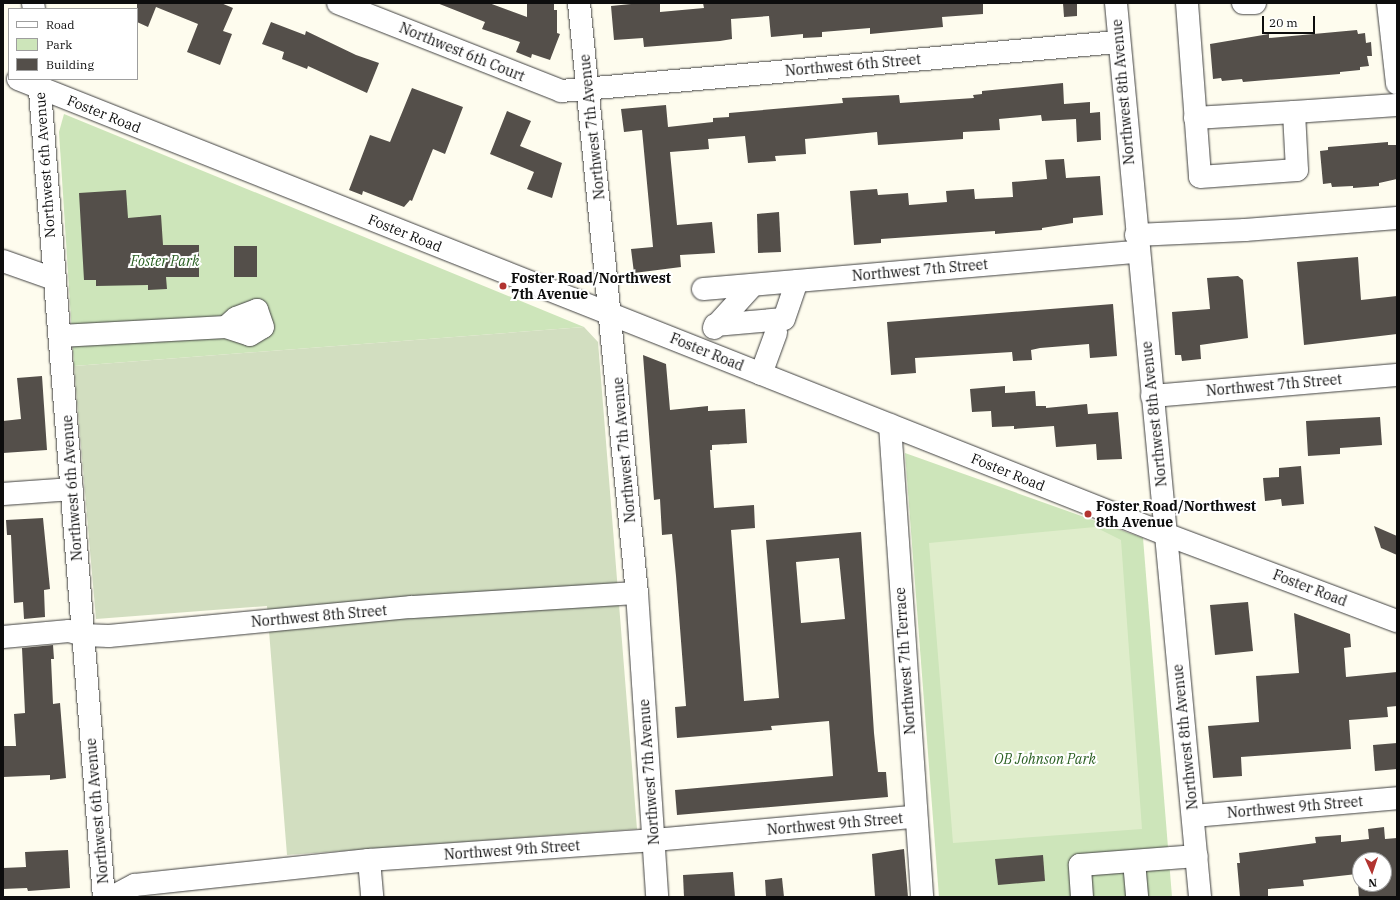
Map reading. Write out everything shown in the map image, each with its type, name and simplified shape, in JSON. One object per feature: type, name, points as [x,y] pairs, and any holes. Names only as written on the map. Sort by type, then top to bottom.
[{"type":"street","name":"Northwest 6th Court","points":[[338,3],[561,91],[588,90]]},
{"type":"street","name":"Northwest 7th Avenue","points":[[578,3],[611,314],[637,592],[657,897]]},
{"type":"street","name":"Northwest 8th Avenue","points":[[1116,3],[1118,42],[1136,243],[1200,897]]},
{"type":"street","points":[[1187,3],[1200,177],[1298,170],[1294,112]]},
{"type":"street","points":[[1243,3],[1255,3]]},
{"type":"street","points":[[1388,3],[1397,83]]},
{"type":"street","name":"Northwest 6th Street","points":[[588,90],[1118,42]]},
{"type":"street","name":"Foster Road","points":[[23,80],[39,83],[705,352],[1165,534],[1397,621]]},
{"type":"street","name":"Northwest 6th Avenue","points":[[39,83],[104,897]]},
{"type":"street","points":[[1196,118],[1397,105]]},
{"type":"street","name":"Northwest 7th Street","points":[[703,289],[797,281],[1245,230],[1397,218]]},
{"type":"street","points":[[3,261],[54,278]]},
{"type":"street","points":[[715,325],[784,319],[797,281]]},
{"type":"street","points":[[705,352],[715,325],[739,303],[753,284]]},
{"type":"street","points":[[60,336],[226,328]]},
{"type":"street","points":[[761,374],[776,333]]},
{"type":"street","name":"Northwest 7th Street","points":[[1152,396],[1397,375]]},
{"type":"street","name":"Northwest 7th Terrace","points":[[890,425],[914,817],[922,897]]},
{"type":"street","points":[[3,494],[72,489]]},
{"type":"street","name":"Northwest 8th Street","points":[[3,636],[70,631],[82,635],[109,636],[412,607],[637,592]]},
{"type":"street","name":"Northwest 9th Street","points":[[1193,816],[1397,798]]},
{"type":"street","name":"Northwest 9th Street","points":[[112,897],[135,885],[368,860],[654,840],[914,817]]},
{"type":"street","points":[[1082,897],[1080,865],[1197,856]]},
{"type":"street","points":[[368,860],[372,897]]},
{"type":"street","points":[[1134,861],[1137,897]]},
{"type":"green space","name":"Foster Park","points":[[64,114],[584,327],[74,366],[59,132]]},
{"type":"green space","points":[[584,327],[598,342],[637,829],[287,855],[267,606],[96,619],[74,366]]},
{"type":"green space","name":"OB Johnson Park","points":[[905,453],[1143,538],[1172,897],[939,897]]},
{"type":"green space","name":"OB Johnson Park","points":[[1095,527],[1121,540],[1142,829],[953,843],[929,543]]},
{"type":"building","points":[[137,3],[221,3],[233,8],[223,31],[232,34],[220,65],[187,52],[198,24],[156,7],[148,27],[138,22]]},
{"type":"building","points":[[437,3],[489,3],[527,17],[527,3],[554,3],[554,10],[557,10],[557,33],[560,34],[550,60],[532,54],[531,58],[516,52],[520,42],[482,29],[485,22]]},
{"type":"building","points":[[660,3],[660,12],[704,8],[703,3],[983,3],[983,14],[942,17],[943,27],[870,34],[870,28],[822,32],[822,37],[803,38],[803,34],[771,37],[769,16],[731,19],[732,39],[720,41],[644,47],[643,38],[614,40],[611,6]]},
{"type":"building","points":[[1063,3],[1077,3],[1077,16],[1064,17]]},
{"type":"building","points":[[271,22],[305,35],[306,31],[356,55],[379,63],[367,93],[308,66],[307,69],[282,59],[284,52],[262,44]]},
{"type":"building","points":[[1357,30],[1358,34],[1365,33],[1366,43],[1371,42],[1372,56],[1367,56],[1369,66],[1360,67],[1360,70],[1340,72],[1340,74],[1243,82],[1242,79],[1222,81],[1221,78],[1213,79],[1210,44],[1269,34],[1269,38]]},
{"type":"building","points":[[1063,83],[1064,104],[1090,102],[1090,113],[1100,112],[1101,140],[1077,142],[1076,119],[1042,121],[1041,115],[999,119],[1000,130],[963,132],[963,139],[878,145],[877,132],[805,139],[806,154],[775,156],[776,161],[748,163],[745,136],[708,139],[709,149],[670,152],[677,225],[712,222],[715,253],[680,255],[681,267],[634,273],[631,249],[653,247],[642,130],[624,132],[621,109],[666,105],[668,127],[713,122],[713,118],[729,117],[729,113],[843,103],[842,98],[899,95],[900,103],[974,98],[973,95],[982,94],[982,91]]},
{"type":"building","points":[[412,88],[463,107],[445,154],[433,149],[412,201],[410,200],[404,207],[363,191],[362,195],[349,190],[370,135],[390,142]]},
{"type":"building","points":[[507,111],[531,121],[520,146],[562,163],[552,198],[527,189],[534,172],[490,154]]},
{"type":"building","points":[[1388,142],[1388,145],[1397,145],[1397,179],[1379,183],[1379,186],[1353,188],[1353,186],[1332,187],[1331,183],[1323,184],[1320,151],[1328,150],[1328,147]]},
{"type":"building","points":[[1064,159],[1066,178],[1100,176],[1103,215],[1073,218],[1073,223],[1042,228],[1042,230],[995,234],[995,231],[881,239],[881,243],[854,245],[850,191],[877,189],[878,195],[908,193],[909,205],[947,202],[946,191],[974,189],[975,199],[1013,197],[1012,182],[1047,179],[1045,160]]},
{"type":"building","points":[[126,190],[128,218],[161,215],[163,245],[199,245],[199,277],[166,277],[167,289],[148,290],[148,285],[96,286],[96,280],[84,280],[79,193]]},
{"type":"building","points":[[779,212],[781,252],[758,253],[757,214]]},
{"type":"building","points":[[234,246],[257,246],[257,277],[234,277]]},
{"type":"building","points":[[1358,257],[1361,300],[1397,296],[1397,334],[1304,345],[1297,262]]},
{"type":"building","points":[[1238,276],[1243,280],[1248,338],[1200,345],[1201,359],[1182,361],[1181,355],[1175,355],[1172,312],[1210,309],[1207,278]]},
{"type":"building","points":[[1113,304],[1117,356],[1090,358],[1089,344],[1031,350],[1032,360],[1013,361],[1012,352],[915,358],[916,373],[891,375],[887,322]]},
{"type":"building","points":[[643,355],[666,364],[670,410],[708,406],[708,411],[745,409],[747,443],[712,445],[712,450],[710,450],[714,508],[754,505],[755,528],[731,530],[744,701],[779,698],[766,540],[861,532],[874,733],[878,772],[886,772],[888,797],[677,815],[675,790],[833,776],[829,721],[771,726],[772,730],[677,738],[675,707],[686,706],[672,534],[662,535],[660,499],[654,500]],"holes":[[[839,558],[845,619],[801,623],[796,562]]]},
{"type":"building","points":[[42,376],[47,450],[3,453],[3,421],[21,419],[17,378]]},
{"type":"building","points":[[1005,386],[1005,393],[1035,391],[1036,406],[1046,406],[1046,408],[1087,404],[1088,414],[1118,412],[1122,459],[1097,460],[1096,444],[1056,447],[1054,426],[1014,429],[1014,426],[992,427],[991,411],[972,412],[970,389]]},
{"type":"building","points":[[1380,417],[1382,445],[1340,448],[1340,454],[1308,456],[1306,421]]},
{"type":"building","points":[[1301,466],[1304,504],[1282,506],[1281,499],[1265,501],[1263,478],[1279,477],[1279,468]]},
{"type":"building","points":[[43,518],[50,589],[44,590],[45,617],[24,619],[23,602],[14,603],[11,535],[7,535],[6,520]]},
{"type":"building","points":[[1374,526],[1397,536],[1397,555],[1381,548]]},
{"type":"building","points":[[1248,602],[1253,651],[1215,655],[1210,605]]},
{"type":"building","points":[[1294,613],[1350,634],[1351,647],[1344,648],[1346,677],[1397,672],[1397,706],[1387,707],[1388,717],[1349,720],[1351,749],[1241,757],[1242,776],[1213,778],[1208,726],[1259,722],[1256,676],[1299,673]]},
{"type":"building","points":[[53,645],[54,659],[51,659],[53,704],[60,703],[66,778],[50,780],[50,775],[3,777],[3,746],[16,746],[14,714],[25,713],[22,648]]},
{"type":"building","points":[[1397,743],[1397,769],[1375,771],[1373,745]]},
{"type":"building","points":[[1384,827],[1385,839],[1397,838],[1397,897],[1359,897],[1359,892],[1392,892],[1392,852],[1352,852],[1352,875],[1303,880],[1304,886],[1268,889],[1268,897],[1240,897],[1237,863],[1240,863],[1239,853],[1316,843],[1315,837],[1341,835],[1341,842],[1369,839],[1368,829]]},
{"type":"building","points":[[904,849],[908,897],[875,897],[872,854]]},
{"type":"building","points":[[68,850],[70,888],[28,891],[27,888],[3,889],[3,868],[26,867],[25,852]]},
{"type":"building","points":[[1043,855],[1045,881],[998,885],[995,859]]},
{"type":"building","points":[[733,872],[735,897],[684,897],[683,875]]},
{"type":"building","points":[[782,878],[784,897],[766,897],[765,880]]},
{"type":"place","name":"Foster Road/Northwest 7th Avenue","points":[[503,286]]},
{"type":"place","name":"Foster Road/Northwest 8th Avenue","points":[[1088,514]]}]
